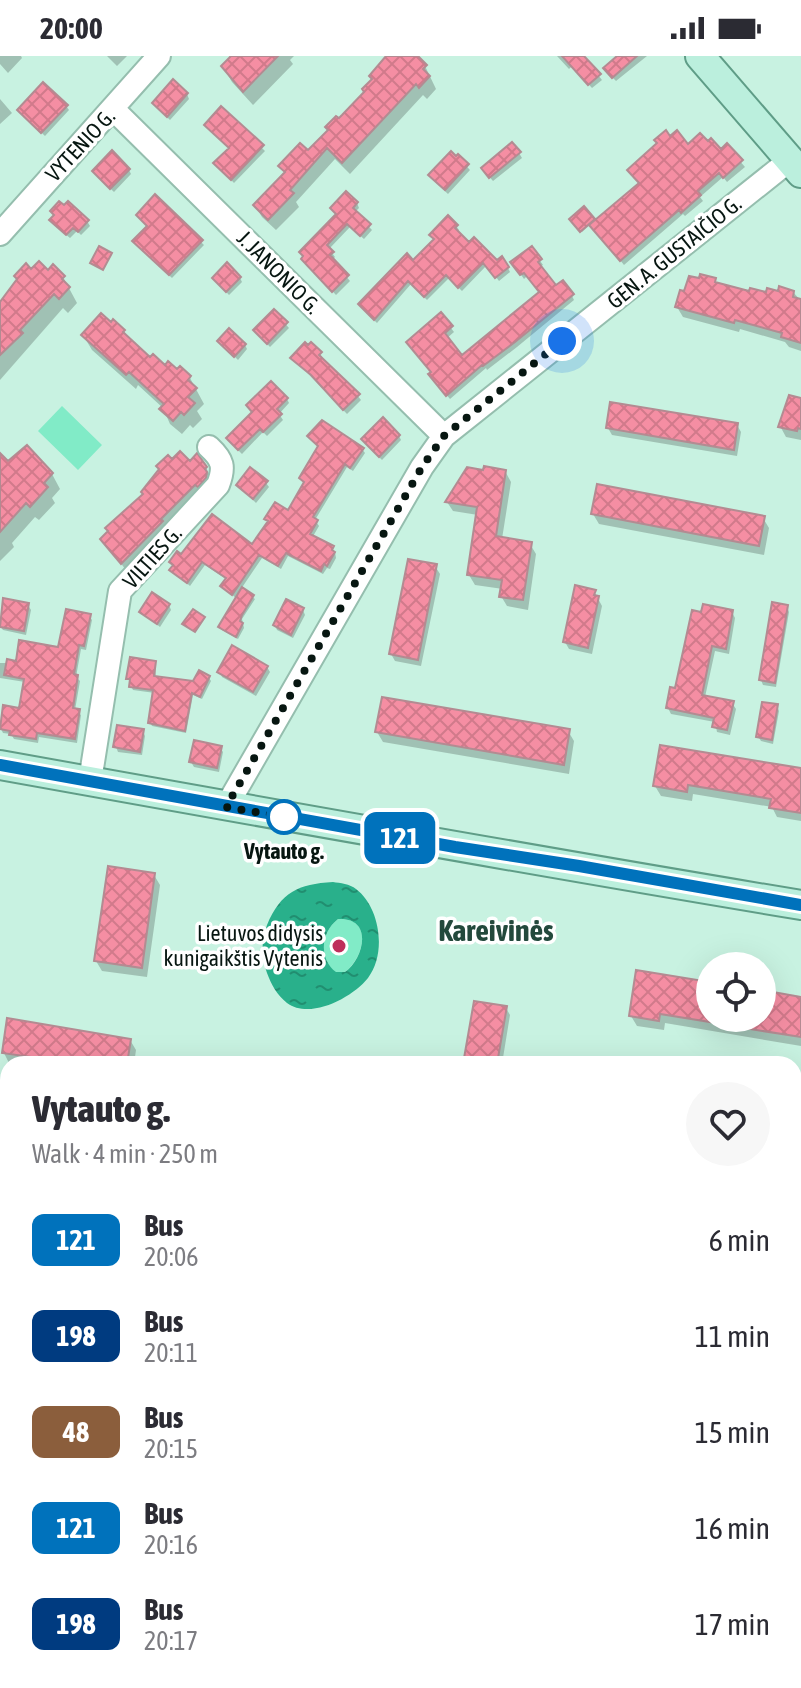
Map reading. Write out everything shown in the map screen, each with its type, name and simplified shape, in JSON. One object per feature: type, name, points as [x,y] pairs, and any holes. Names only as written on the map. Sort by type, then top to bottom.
[{"type":"main road","points":[[700,56],[795,166]]},
{"type":"main road","points":[[0,765],[226,807],[801,905]]},
{"type":"street","name":"VYTENIO G.","points":[[0,234],[159,56]]},
{"type":"street","name":"J. JANONIO G.","points":[[113,109],[444,436]]},
{"type":"street","name":"GEN. A. GUSTAIČIO G.","points":[[226,807],[414,480],[444,436],[795,166]]},
{"type":"street","name":"VILTIES G.","points":[[90,781],[120,591],[218,485],[224,470],[221,459],[209,447]]},
{"type":"green space","points":[[62,406],[102,445],[78,470],[38,431]]},
{"type":"green space","points":[[338,919],[357,924],[362,940],[352,966],[345,972],[336,973],[327,961],[324,946],[328,931]]},
{"type":"water","points":[[333,882],[356,889],[371,907],[378,931],[378,956],[368,978],[352,993],[319,1008],[296,1008],[277,993],[267,973],[262,949],[267,925],[278,905],[292,892],[310,885]],"holes":[[[338,919],[349,920],[361,931],[361,949],[352,966],[345,972],[336,972],[330,967],[324,953],[325,938]]]},
{"type":"building","points":[[231,56],[278,56],[243,92],[221,66]]},
{"type":"building","points":[[386,56],[418,56],[427,65],[423,69],[430,76],[419,88],[416,84],[342,163],[327,148],[290,190],[294,193],[268,220],[253,205],[285,172],[278,166],[300,143],[308,150],[328,130],[325,127],[336,116],[339,118],[364,92],[362,89],[372,79],[369,76]]},
{"type":"building","points":[[562,56],[584,56],[601,74],[588,85]]},
{"type":"building","points":[[617,56],[637,56],[612,78],[603,68]]},
{"type":"building","points":[[173,79],[188,93],[167,117],[152,103]]},
{"type":"building","points":[[43,82],[68,105],[41,133],[17,110]]},
{"type":"building","points":[[221,106],[264,145],[231,180],[213,163],[229,148],[204,125]]},
{"type":"building","points":[[666,130],[670,136],[677,130],[688,144],[700,133],[708,141],[711,138],[721,149],[727,143],[743,160],[723,178],[719,173],[698,191],[701,195],[681,213],[679,210],[620,261],[589,225],[639,183],[627,170],[657,143],[654,140]]},
{"type":"building","points":[[512,142],[521,152],[489,178],[481,168]]},
{"type":"building","points":[[112,150],[130,169],[110,189],[92,171]]},
{"type":"building","points":[[451,151],[469,164],[445,190],[428,175]]},
{"type":"building","points":[[346,191],[358,202],[353,208],[371,224],[360,236],[347,224],[327,245],[334,252],[330,255],[349,275],[332,292],[301,259],[303,256],[299,252],[336,214],[330,208]]},
{"type":"building","points":[[155,194],[203,240],[169,275],[132,241],[147,226],[136,215]]},
{"type":"building","points":[[59,201],[64,205],[68,201],[89,220],[78,232],[73,228],[66,235],[49,220],[54,215],[50,211]]},
{"type":"building","points":[[584,206],[595,219],[580,232],[569,219]]},
{"type":"building","points":[[448,215],[458,225],[455,228],[469,242],[474,237],[497,260],[502,256],[509,267],[495,278],[483,263],[458,288],[446,275],[424,297],[408,281],[374,320],[358,304],[407,253],[413,260],[434,239],[429,235]]},
{"type":"building","points":[[99,246],[112,253],[103,270],[90,263]]},
{"type":"building","points":[[532,246],[542,259],[538,262],[556,285],[563,280],[574,294],[446,396],[406,342],[441,312],[453,326],[445,333],[462,355],[539,292],[524,273],[520,275],[510,262]]},
{"type":"building","points":[[39,261],[48,270],[53,264],[65,276],[62,279],[70,287],[59,299],[54,294],[20,330],[23,333],[0,355],[0,302],[17,279],[14,276],[26,263],[31,269]]},
{"type":"building","points":[[227,262],[241,277],[226,292],[212,278]]},
{"type":"building","points":[[700,274],[716,278],[715,282],[749,291],[750,288],[766,292],[767,288],[778,291],[779,286],[794,291],[793,297],[801,299],[801,343],[781,337],[782,333],[675,307],[680,290],[684,291],[689,276],[699,278]]},
{"type":"building","points":[[274,309],[288,322],[267,344],[253,330]]},
{"type":"building","points":[[101,313],[111,322],[113,319],[150,357],[153,354],[165,365],[168,361],[177,369],[180,366],[191,376],[188,380],[197,388],[188,397],[195,403],[184,415],[181,412],[173,421],[159,409],[164,404],[81,335]]},
{"type":"building","points":[[229,328],[246,344],[234,357],[217,341]]},
{"type":"building","points":[[305,342],[308,345],[311,342],[322,352],[319,355],[360,394],[343,410],[311,375],[290,358]]},
{"type":"building","points":[[271,381],[288,398],[277,409],[282,414],[238,450],[226,438],[252,412],[246,405]]},
{"type":"building","points":[[789,395],[801,398],[801,429],[797,431],[778,427]]},
{"type":"building","points":[[610,402],[738,423],[734,450],[606,428]]},
{"type":"building","points":[[383,417],[400,435],[379,457],[361,439]]},
{"type":"building","points":[[322,420],[364,448],[350,468],[345,464],[313,517],[318,520],[310,534],[334,546],[332,550],[335,552],[327,566],[324,564],[321,571],[286,553],[278,566],[259,555],[232,595],[220,586],[226,578],[202,562],[187,583],[169,570],[173,565],[169,562],[177,551],[181,554],[212,514],[252,544],[268,521],[264,519],[275,502],[288,510],[304,482],[299,478],[318,446],[307,436]]},
{"type":"building","points":[[27,445],[53,473],[44,483],[48,487],[30,507],[26,503],[0,532],[0,453],[8,461]]},
{"type":"building","points":[[180,451],[190,461],[197,453],[207,467],[206,478],[161,519],[163,521],[121,564],[100,539],[108,531],[105,528],[143,494],[141,492],[159,469],[156,466],[168,455],[172,459]]},
{"type":"building","points":[[484,466],[506,470],[496,536],[532,542],[523,600],[499,597],[502,580],[467,575],[477,507],[445,502],[467,467],[483,470]]},
{"type":"building","points":[[250,467],[268,481],[253,499],[236,485]]},
{"type":"building","points":[[597,484],[765,516],[759,546],[591,514]]},
{"type":"building","points":[[408,559],[437,564],[418,660],[389,654]]},
{"type":"building","points":[[575,585],[596,590],[594,595],[599,596],[588,648],[563,642]]},
{"type":"building","points":[[242,587],[254,595],[242,615],[240,621],[243,623],[236,637],[218,627]]},
{"type":"building","points":[[152,592],[170,604],[157,624],[139,612]]},
{"type":"building","points":[[3,598],[29,603],[24,631],[0,627]]},
{"type":"building","points":[[286,599],[304,608],[291,635],[273,625]]},
{"type":"building","points":[[772,602],[788,605],[775,683],[759,680]]},
{"type":"building","points":[[703,604],[733,610],[726,649],[712,646],[702,695],[734,701],[727,730],[712,727],[714,718],[666,708],[670,687],[675,688],[692,610],[701,612]]},
{"type":"building","points":[[66,609],[91,614],[84,646],[79,645],[74,674],[78,675],[73,708],[80,709],[75,739],[37,733],[36,739],[9,735],[10,731],[0,729],[3,705],[19,708],[24,679],[4,675],[7,659],[16,661],[19,640],[58,647]]},
{"type":"building","points":[[193,609],[205,617],[195,632],[182,624]]},
{"type":"building","points":[[232,645],[268,666],[253,692],[217,672]]},
{"type":"building","points":[[130,657],[156,661],[154,676],[193,681],[199,670],[210,676],[200,697],[192,693],[185,731],[148,723],[153,690],[129,687],[130,679],[126,679]]},
{"type":"building","points":[[382,697],[570,729],[564,765],[375,732]]},
{"type":"building","points":[[762,702],[778,704],[772,740],[756,737]]},
{"type":"building","points":[[117,725],[144,729],[140,752],[113,747]]},
{"type":"building","points":[[194,740],[222,746],[217,768],[189,762]]},
{"type":"building","points":[[660,745],[801,768],[801,813],[769,808],[771,799],[688,785],[687,792],[653,786]]},
{"type":"building","points":[[108,866],[155,873],[142,968],[94,961]]},
{"type":"building","points":[[636,970],[696,980],[696,1020],[660,1014],[659,1021],[629,1016]]},
{"type":"building","points":[[776,993],[801,997],[801,1037],[769,1032],[776,1032]]},
{"type":"building","points":[[474,1001],[507,1006],[498,1056],[464,1056]]},
{"type":"building","points":[[7,1018],[131,1039],[128,1056],[24,1056],[2,1053]]},
{"type":"bus line","name":"121","points":[[0,765],[483,852],[801,905]]},
{"type":"place","name":"Vytauto g.","points":[[284,817]]},
{"type":"place","name":"Lietuvos didysis kunigaikštis Vytenis","points":[[339,946]]},
{"type":"district","name":"Kareivinės","points":[[496,930]]},
{"type":"route","points":[[284,817],[226,807],[422,467],[444,436],[562,341]]}]
